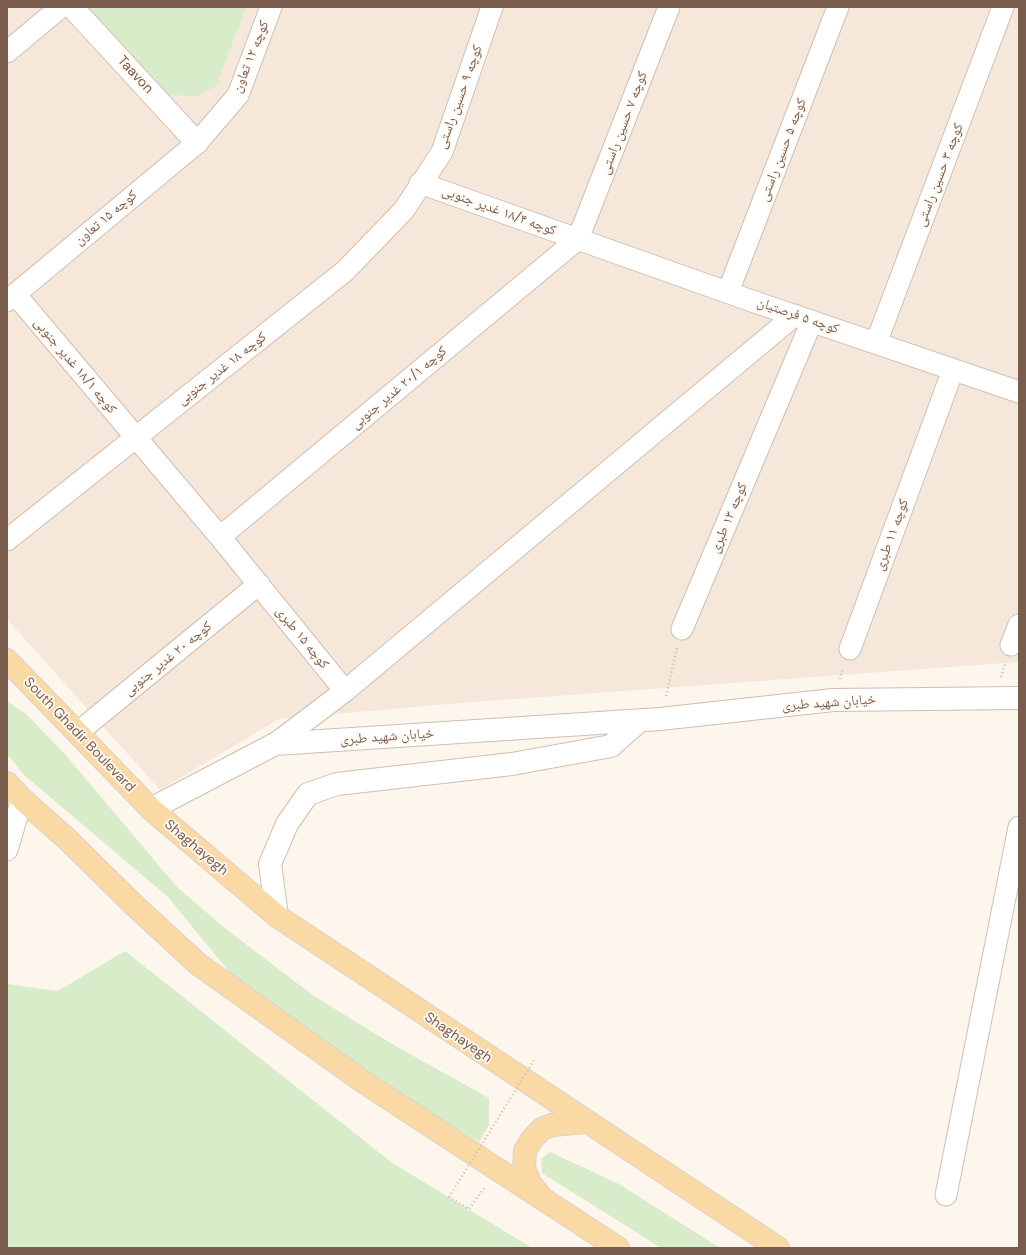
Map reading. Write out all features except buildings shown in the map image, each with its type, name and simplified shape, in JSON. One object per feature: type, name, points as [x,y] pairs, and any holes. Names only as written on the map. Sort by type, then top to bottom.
[{"type":"main road","name":"South Ghadir Boulevard","points":[[7,660],[152,809]]},
{"type":"main road","points":[[7,783],[15,796],[67,839],[134,905],[198,964],[365,1083],[618,1248]]},
{"type":"main road","name":"Shaghayegh","points":[[152,809],[277,916],[778,1248]]},
{"type":"main road","points":[[544,1200],[530,1183],[524,1168],[525,1151],[532,1139],[542,1129],[552,1125],[586,1122]]},
{"type":"street","points":[[7,52],[61,7]]},
{"type":"street","name":"Taavon","points":[[72,7],[197,143]]},
{"type":"street","name":"کوچه ۱۲ تعاون","points":[[197,143],[238,95],[271,7]]},
{"type":"street","name":"کوچه ۹ حسین راستی","points":[[420,183],[442,152],[492,7]]},
{"type":"street","name":"کوچه ۷ حسین راستی","points":[[578,239],[670,7]]},
{"type":"street","name":"کوچه ۵ حسین راستی","points":[[728,292],[838,7]]},
{"type":"street","name":"کوچه ۳ حسین راستی","points":[[876,343],[1003,7]]},
{"type":"street","name":"کوچه ۱۵ تعاون","points":[[11,298],[197,143]]},
{"type":"street","name":"کوچه ۱۸/۴ غدیر جنوبی","points":[[420,183],[578,239]]},
{"type":"street","name":"کوچه ۱۸ غدیر جنوبی","points":[[7,540],[345,271],[404,210],[420,183]]},
{"type":"street","name":"کوچه ۵ فرصتیان","points":[[578,239],[1019,392]]},
{"type":"street","name":"کوچه ۲۰/۱ غدیر جنوبی","points":[[220,537],[578,239]]},
{"type":"street","name":"کوچه ۱۸/۱ غدیر جنوبی","points":[[11,298],[136,438],[220,537]]},
{"type":"street","points":[[275,744],[345,691],[803,318]]},
{"type":"street","name":"کوچه ۱۳ طبری","points":[[682,629],[803,318]]},
{"type":"street","name":"کوچه ۱۱ طبری","points":[[850,649],[953,370]]},
{"type":"street","name":"کوچه ۱۵ طبری","points":[[220,537],[345,691]]},
{"type":"street","name":"کوچه ۲۰ غدیر جنوبی","points":[[77,733],[259,584]]},
{"type":"street","points":[[1011,645],[1019,625]]},
{"type":"street","name":"خیابان شهید طبری","points":[[152,809],[275,744],[650,720],[833,700],[1019,698]]},
{"type":"street","points":[[277,916],[270,864],[287,824],[308,794],[337,784],[512,764],[611,746],[650,720]]},
{"type":"street","points":[[7,850],[15,796]]},
{"type":"street","points":[[946,1195],[1019,827]]},
{"type":"path","points":[[650,720],[682,629]]},
{"type":"path","points":[[994,698],[1011,645]]},
{"type":"path","points":[[833,700],[850,649]]},
{"type":"path","points":[[497,1169],[469,1210],[449,1197],[535,1059]]},
{"type":"shaded area","points":[[7,7],[1019,7],[1019,662],[460,703],[279,719],[160,790],[7,619]]},
{"type":"green space","points":[[82,7],[246,7],[216,86],[197,96],[170,95],[153,84]]},
{"type":"green space","points":[[7,701],[26,714],[64,753],[177,887],[226,929],[314,996],[392,1044],[489,1098],[489,1125],[479,1142],[364,1074],[231,974],[168,897],[24,775],[7,754]]},
{"type":"green space","points":[[125,951],[391,1162],[532,1248],[7,1248],[7,984],[58,991]]},
{"type":"green space","points":[[550,1152],[619,1184],[720,1248],[661,1248],[542,1173],[541,1159]]}]
